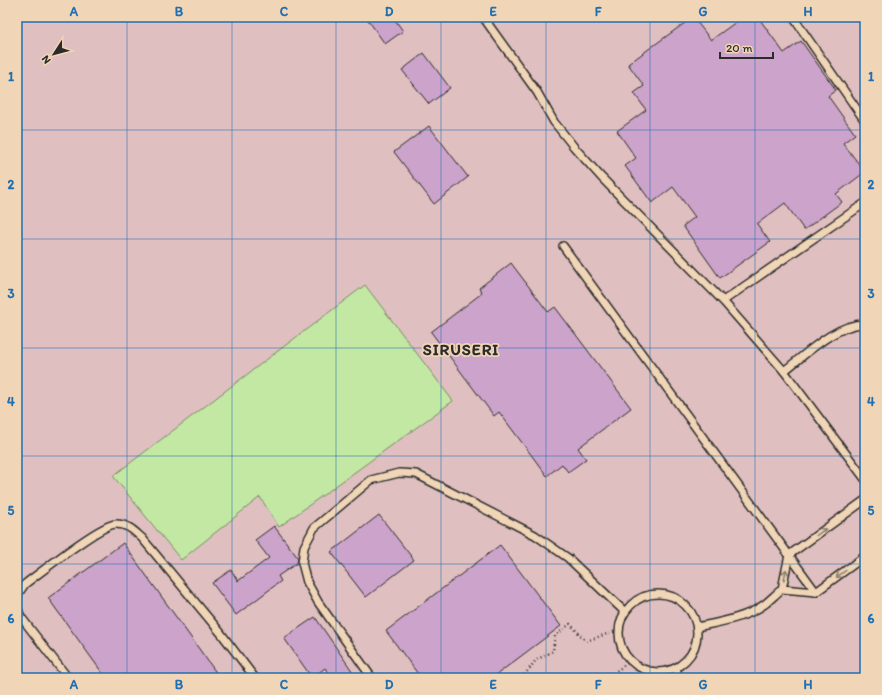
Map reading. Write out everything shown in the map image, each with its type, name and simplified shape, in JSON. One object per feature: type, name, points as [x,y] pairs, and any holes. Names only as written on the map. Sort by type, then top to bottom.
[{"type":"lane","points":[[483,17],[537,92],[554,122],[574,147],[601,177],[723,301],[784,371],[865,479]]},
{"type":"lane","points":[[793,17],[865,121]]},
{"type":"lane","points":[[723,301],[865,203]]},
{"type":"lane","points":[[563,246],[816,592]]},
{"type":"lane","points":[[784,371],[833,333],[844,328],[865,324]]},
{"type":"lane","points":[[372,678],[318,602],[307,582],[302,563],[304,547],[314,528],[371,480],[387,475],[399,473],[416,474],[535,535],[568,558],[625,612]]},
{"type":"lane","points":[[697,628],[748,613],[764,604],[782,589],[789,555],[865,500]]},
{"type":"lane","points":[[17,600],[18,594],[25,584],[99,530],[115,523],[129,526],[142,538],[220,632],[255,678]]},
{"type":"lane","points":[[782,589],[816,592],[865,556]]},
{"type":"lane","points":[[657,593],[670,594],[681,600],[690,609],[696,621],[698,634],[696,647],[689,659],[676,668],[666,672],[654,672],[641,669],[630,661],[622,650],[619,637],[620,624],[625,612],[633,602],[644,596],[657,593]]},
{"type":"lane","points":[[17,607],[20,617],[68,678]]},
{"type":"lane","points":[[676,668],[679,678]]},
{"type":"path","points":[[522,678],[536,660],[553,651],[555,636],[570,624],[586,641],[619,630]]},
{"type":"path","points":[[607,678],[630,661]]},
{"type":"shaded area","points":[[17,17],[865,17],[865,678],[17,678]]},
{"type":"green space","points":[[365,285],[453,401],[279,527],[260,497],[181,560],[113,476]]},
{"type":"building","points":[[366,17],[393,17],[403,31],[385,44]]},
{"type":"building","points":[[693,17],[711,40],[743,17],[758,17],[784,53],[801,41],[836,90],[828,96],[855,134],[843,143],[865,172],[836,194],[842,202],[804,230],[785,203],[757,224],[770,242],[720,278],[683,226],[695,217],[673,187],[652,203],[625,166],[636,158],[617,131],[646,110],[634,93],[644,86],[628,64]]},
{"type":"building","points":[[424,53],[450,88],[429,104],[402,70]]},
{"type":"building","points":[[429,126],[468,177],[434,204],[394,152]]},
{"type":"building","points":[[511,263],[548,312],[555,307],[631,408],[578,448],[586,459],[568,472],[562,464],[547,476],[499,412],[494,416],[431,332],[482,293],[479,288]]},
{"type":"building","points":[[379,515],[414,560],[366,597],[331,552]]},
{"type":"building","points":[[274,526],[298,558],[297,563],[278,576],[281,581],[236,615],[212,583],[231,570],[238,581],[269,558],[255,540]]},
{"type":"building","points":[[123,543],[220,678],[106,678],[48,598]]},
{"type":"building","points":[[500,545],[561,626],[492,678],[421,678],[386,631]]},
{"type":"building","points":[[315,617],[357,678],[332,678],[325,668],[312,678],[284,638]]},
{"type":"district","name":"SIRUSERI","points":[[461,349]]}]
